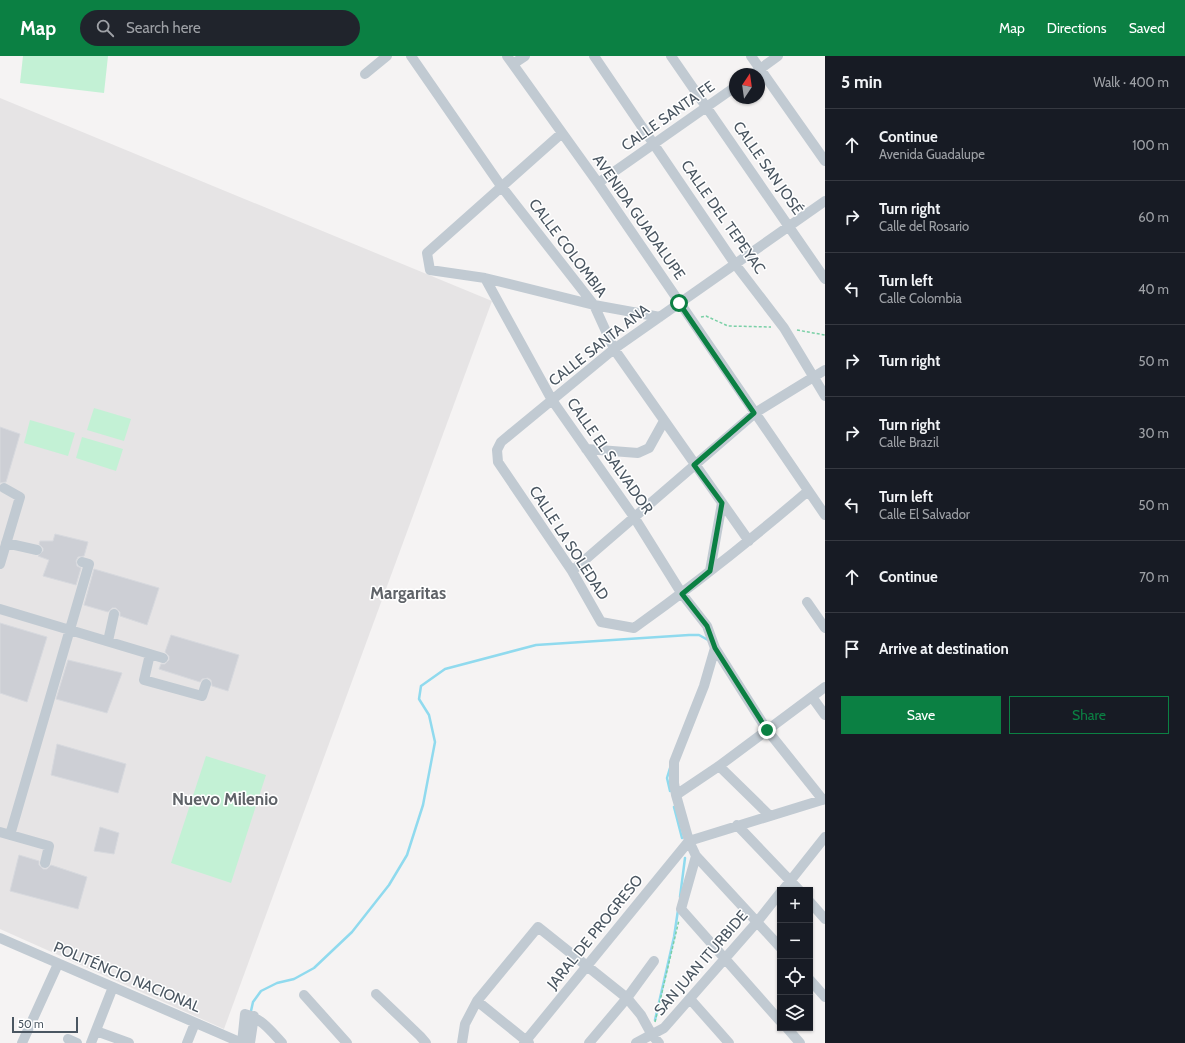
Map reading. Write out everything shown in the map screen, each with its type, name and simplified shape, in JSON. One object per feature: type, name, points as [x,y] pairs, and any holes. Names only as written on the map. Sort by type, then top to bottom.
[{"type":"street","points":[[365,74],[387,56]]},
{"type":"street","name":"CALLE COLOMBIA","points":[[411,56],[501,186],[594,305],[614,349],[694,465],[749,541]]},
{"type":"street","points":[[510,60],[525,56]]},
{"type":"street","name":"CALLE DEL TEPEYAC","points":[[594,56],[735,264],[784,328],[825,396]]},
{"type":"street","name":"CALLE SAN JOSÉ","points":[[671,56],[825,279]]},
{"type":"street","points":[[751,56],[755,68]]},
{"type":"street","points":[[762,68],[778,56]]},
{"type":"street","name":"AVENIDA GUADALUPE","points":[[510,60],[598,183],[825,515]]},
{"type":"street","points":[[765,84],[825,161]]},
{"type":"street","name":"CALLE SANTA FE","points":[[598,183],[729,91]]},
{"type":"street","points":[[562,133],[427,253],[430,270],[486,278],[594,305],[660,317]]},
{"type":"street","name":"CALLE SANTA ANA","points":[[497,450],[501,442],[614,349],[825,201]]},
{"type":"street","name":"CALLE EL SALVADOR","points":[[486,278],[552,400],[634,517],[682,594],[707,626],[715,648],[767,730],[824,799]]},
{"type":"street","points":[[572,571],[754,413],[825,370]]},
{"type":"street","points":[[586,449],[638,453],[649,448],[664,420]]},
{"type":"street","name":"CALLE LA SOLEDAD","points":[[497,450],[498,462],[572,571],[601,622],[634,628],[682,594]]},
{"type":"street","points":[[1,559],[20,497],[4,488]]},
{"type":"street","points":[[682,594],[749,541],[808,491]]},
{"type":"street","points":[[710,571],[722,503]]},
{"type":"street","points":[[6,543],[37,550]]},
{"type":"street","points":[[45,863],[49,846],[5,834],[70,630],[89,564],[82,562]]},
{"type":"street","points":[[807,602],[825,628]]},
{"type":"street","points":[[0,609],[163,658]]},
{"type":"street","points":[[108,641],[114,614]]},
{"type":"street","points":[[715,648],[704,686],[674,762],[674,783],[676,795],[689,841],[696,856],[777,944]]},
{"type":"street","points":[[150,654],[144,680],[202,696],[206,684]]},
{"type":"street","points":[[676,795],[719,766],[825,687]]},
{"type":"street","points":[[812,697],[825,715]]},
{"type":"street","points":[[719,766],[769,815]]},
{"type":"street","points":[[689,841],[824,799]]},
{"type":"street","points":[[737,825],[796,887]]},
{"type":"street","points":[[785,887],[825,837]]},
{"type":"street","name":"JARAL DE PROGRESO","points":[[527,1042],[587,965],[689,841]]},
{"type":"street","points":[[696,856],[682,909],[724,959],[777,1018]]},
{"type":"street","name":"SAN JUAN ITURBIDE","points":[[636,1043],[644,1037],[654,1040],[757,922],[777,897]]},
{"type":"street","points":[[813,905],[825,919]]},
{"type":"street","points":[[462,1043],[465,1024],[477,1001],[538,927],[627,998],[641,1015],[654,1040]]},
{"type":"street","name":"POLITÉNCIO NACIONAL","points":[[0,938],[242,1043]]},
{"type":"street","points":[[589,1043],[627,998],[654,961]]},
{"type":"street","points":[[22,1043],[58,964]]},
{"type":"street","points":[[813,983],[825,997]]},
{"type":"street","points":[[91,1043],[113,987]]},
{"type":"street","points":[[376,994],[426,1043]]},
{"type":"street","points":[[304,995],[347,1043]]},
{"type":"street","points":[[690,999],[729,1043]]},
{"type":"street","points":[[477,1001],[527,1042]]},
{"type":"street","points":[[242,1043],[250,1015]]},
{"type":"street","points":[[250,1015],[250,1043]]},
{"type":"street","points":[[250,1015],[267,1026],[282,1043]]},
{"type":"street","points":[[187,1043],[195,1023]]},
{"type":"street","points":[[96,1030],[129,1043]]},
{"type":"street","points":[[790,1031],[800,1043]]},
{"type":"path","points":[[689,318],[706,316],[728,326],[784,328],[825,335]]},
{"type":"path","points":[[654,1040],[682,909]]},
{"type":"shaded area","points":[[0,98],[492,301],[224,1029],[0,929]]},
{"type":"green space","points":[[23,56],[108,56],[104,93],[20,83]]},
{"type":"green space","points":[[94,408],[131,419],[124,441],[87,430]]},
{"type":"green space","points":[[30,420],[75,433],[68,456],[24,443]]},
{"type":"green space","points":[[82,437],[123,449],[116,471],[76,458]]},
{"type":"green space","points":[[206,756],[266,775],[231,883],[171,863]]},
{"type":"building","points":[[0,427],[20,434],[6,482],[0,483]]},
{"type":"building","points":[[55,534],[88,542],[84,556],[78,557],[76,561],[77,566],[81,568],[76,585],[43,576],[49,560],[38,556],[43,551],[43,548],[39,544],[40,541],[53,541]]},
{"type":"building","points":[[94,569],[159,588],[147,625],[120,616],[120,612],[116,608],[112,608],[108,612],[84,605]]},
{"type":"building","points":[[0,623],[47,637],[27,702],[0,693]]},
{"type":"building","points":[[171,635],[239,655],[228,691],[212,686],[211,680],[208,678],[202,679],[200,682],[159,669],[161,664],[165,664],[169,660],[169,656],[165,652]]},
{"type":"building","points":[[68,660],[122,673],[107,713],[56,699]]},
{"type":"building","points":[[57,744],[126,764],[118,793],[51,775]]},
{"type":"building","points":[[100,827],[119,833],[114,854],[94,851]]},
{"type":"building","points":[[19,855],[39,861],[39,865],[43,869],[47,869],[51,865],[87,877],[78,909],[10,891]]},
{"type":"waterway","points":[[251,1011],[253,1002],[261,991],[277,983],[294,979],[314,968],[352,932],[389,885],[407,855],[423,805],[435,742],[429,715],[419,699],[421,686],[445,669],[536,645],[689,635],[699,635],[708,640]]},
{"type":"waterway","points":[[670,768],[667,778],[670,791]]},
{"type":"waterway","points":[[674,807],[682,838]]},
{"type":"waterway","points":[[680,897],[685,858]]},
{"type":"waterway","points":[[655,1020],[674,937],[678,910]]},
{"type":"district","name":"Margaritas","points":[[408,593]]},
{"type":"district","name":"Nuevo Milenio","points":[[225,799]]},
{"type":"route","points":[[679,303],[754,413],[694,465],[722,503],[710,571],[682,594],[707,626],[715,648],[767,730]]}]
